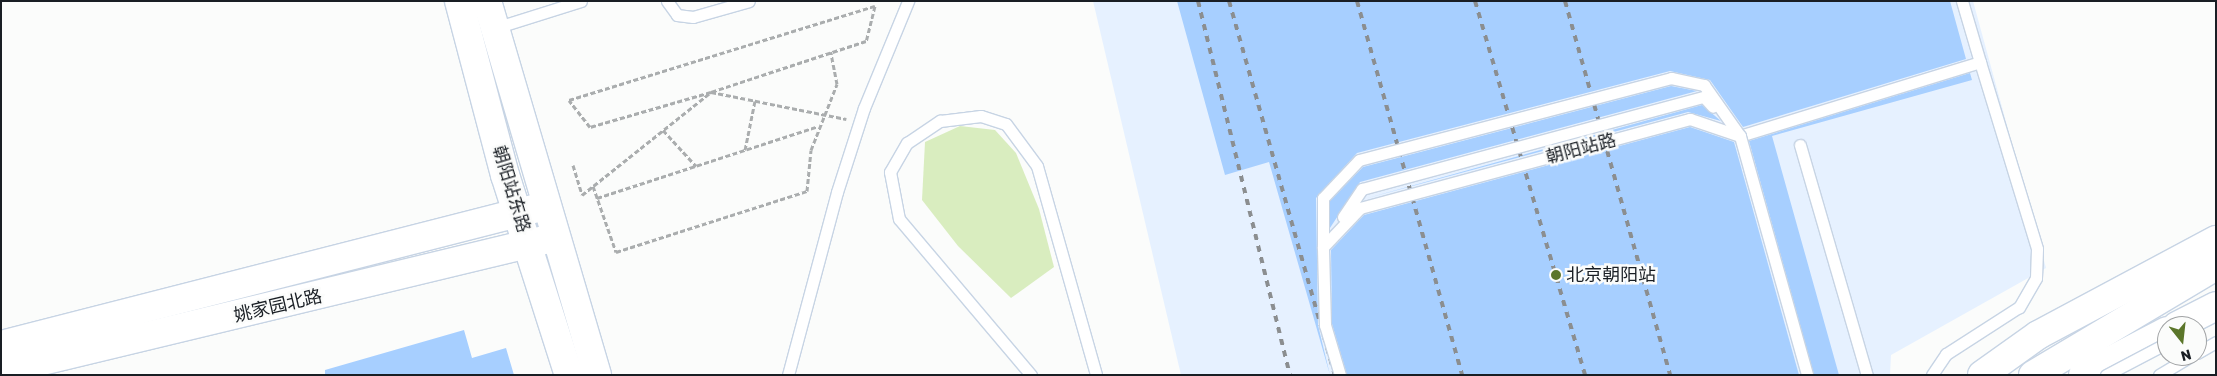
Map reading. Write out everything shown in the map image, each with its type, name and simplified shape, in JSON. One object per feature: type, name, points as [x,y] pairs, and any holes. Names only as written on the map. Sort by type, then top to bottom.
[{"type":"street","name":"朝阳站东路","points":[[459,1],[518,214],[541,242],[597,375]]},
{"type":"street","name":"朝阳站东路","points":[[488,1],[545,206],[541,242],[569,375]]},
{"type":"street","name":"姚家园北路","points":[[1,345],[545,206]]},
{"type":"street","points":[[1982,375],[2038,335],[2216,240]]},
{"type":"street","name":"姚家园北路","points":[[1,371],[541,242]]},
{"type":"street","points":[[2033,375],[2216,266]]},
{"type":"street","points":[[2196,316],[2216,306]]},
{"type":"street","points":[[2083,375],[2157,336]]},
{"type":"lane","points":[[495,28],[581,1]]},
{"type":"lane","points":[[668,1],[677,15],[694,17],[749,1]]},
{"type":"lane","points":[[788,375],[802,311],[860,122],[908,1]]},
{"type":"lane","points":[[1932,375],[1946,354],[2019,307],[2036,278],[2037,249],[1962,1]]},
{"type":"lane","points":[[1740,136],[1980,62]]},
{"type":"lane","points":[[1340,375],[1325,324],[1323,198],[1359,160],[1671,78],[1704,85],[1740,136],[1806,375]]},
{"type":"lane","points":[[1323,247],[1362,189],[1704,97],[1740,136]]},
{"type":"lane","points":[[1031,375],[899,219],[890,172],[907,143],[940,121],[980,116],[1006,124],[1037,166],[1096,375]]},
{"type":"lane","name":"朝阳站路","points":[[1323,247],[1360,208],[1690,119],[1740,136]]},
{"type":"lane","points":[[1800,145],[1867,375]]},
{"type":"lane","points":[[2106,375],[2157,348]]},
{"type":"lane","points":[[2159,375],[2174,366]]},
{"type":"path","points":[[875,6],[866,41],[831,52],[711,92],[590,127],[569,100],[875,6]]},
{"type":"path","points":[[593,186],[616,252],[807,191],[811,150],[823,115],[837,84],[831,52]]},
{"type":"path","points":[[711,92],[860,122]]},
{"type":"path","points":[[573,165],[582,195],[711,92]]},
{"type":"path","points":[[745,150],[754,101]]},
{"type":"path","points":[[597,198],[819,126]]},
{"type":"path","points":[[663,130],[696,166]]},
{"type":"shaded area","name":"北京朝阳站","points":[[1093,1],[1973,1],[2046,268],[1891,355],[1890,375],[1181,375]]},
{"type":"green space","points":[[960,126],[995,130],[1016,153],[1039,209],[1054,267],[1011,298],[958,246],[922,200],[925,142]]},
{"type":"building","points":[[1177,1],[1950,1],[1966,59],[1743,127],[1710,80],[1670,71],[1357,153],[1316,198],[1318,325],[1330,375],[1269,162],[1225,175]]},
{"type":"building","points":[[1970,73],[1972,80],[1772,136],[1839,375],[1814,375],[1749,141]]},
{"type":"building","points":[[1671,86],[1697,91],[1360,182],[1330,228],[1330,201],[1363,167]]},
{"type":"building","points":[[1702,105],[1721,121],[1688,112],[1364,199]]},
{"type":"building","points":[[1690,127],[1734,142],[1799,375],[1347,375],[1332,324],[1331,250],[1364,215]]},
{"type":"building","points":[[464,330],[472,358],[506,348],[514,375],[325,375],[325,370]]},
{"type":"railway","points":[[1198,1],[1290,375]]},
{"type":"railway","points":[[1229,1],[1335,375]]},
{"type":"railway","points":[[1357,1],[1462,375]]},
{"type":"railway","points":[[1475,1],[1585,375]]},
{"type":"railway","points":[[1565,1],[1670,375]]},
{"type":"place","name":"北京朝阳站","points":[[1556,275]]}]
